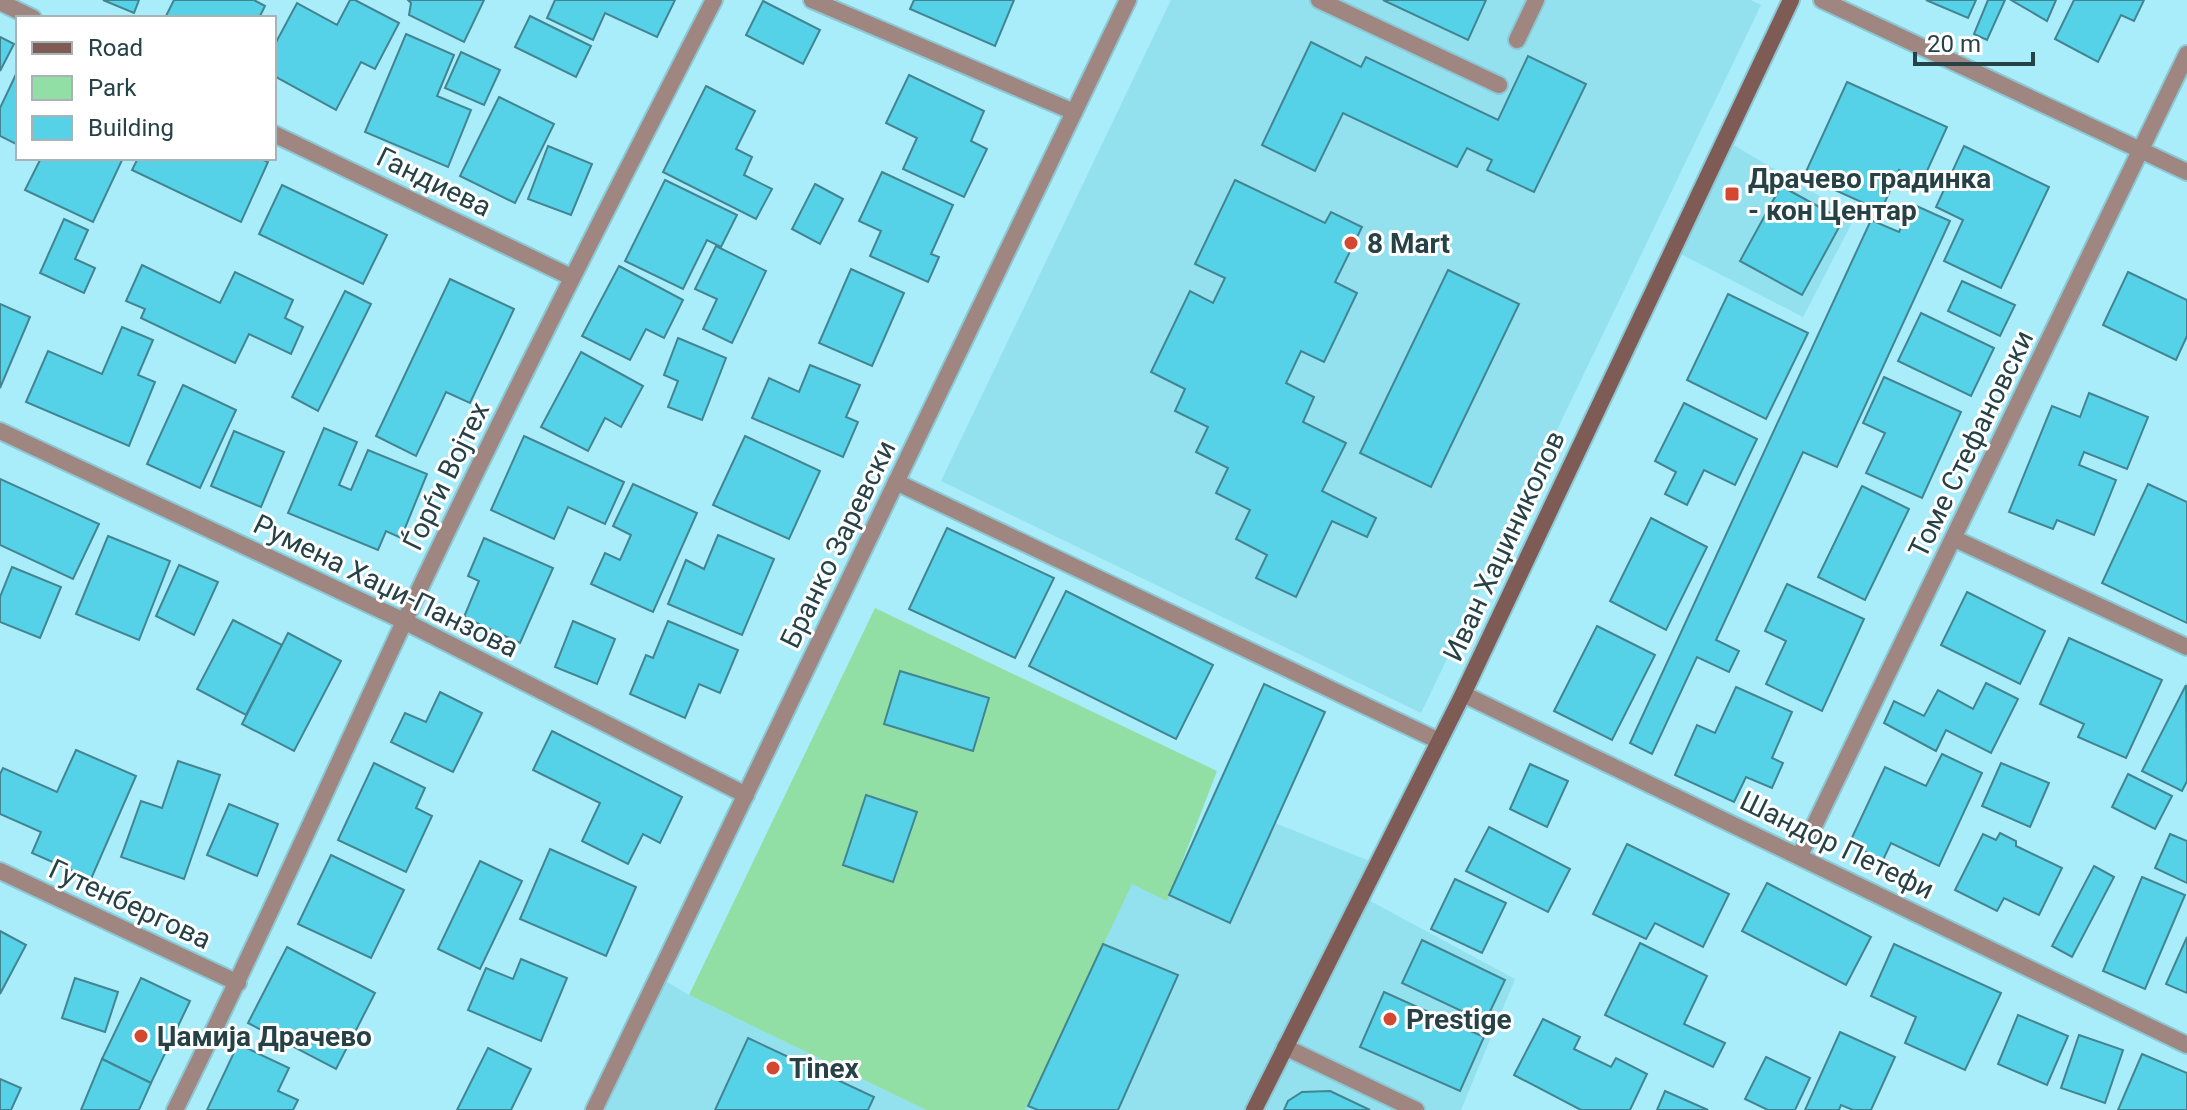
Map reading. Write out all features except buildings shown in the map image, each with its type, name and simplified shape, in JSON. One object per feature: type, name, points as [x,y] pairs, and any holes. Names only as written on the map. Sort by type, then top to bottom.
[{"type":"street","name":"Ѓорѓи Војтех","points":[[175,1110],[238,983],[404,621],[571,277],[714,0]]},
{"type":"street","points":[[812,0],[1074,112]]},
{"type":"street","name":"Бранко Заревски","points":[[594,1110],[1128,0]]},
{"type":"street","points":[[1319,0],[1499,85]]},
{"type":"street","points":[[1517,40],[1536,0]]},
{"type":"street","name":"Иван Хаџиниколов","points":[[1254,1110],[1463,694],[1791,0]]},
{"type":"street","points":[[1822,0],[2187,172]]},
{"type":"street","points":[[0,2],[29,16]]},
{"type":"street","name":"Томе Стефановски","points":[[1800,855],[2187,54]]},
{"type":"street","name":"Гандиева","points":[[276,135],[571,277]]},
{"type":"street","name":"Румена Хаџи-Панзова","points":[[0,431],[404,621],[746,795]]},
{"type":"street","points":[[896,482],[1439,741]]},
{"type":"street","points":[[1955,539],[2187,647]]},
{"type":"street","name":"Шандор Петефи","points":[[1463,694],[2187,1045]]},
{"type":"street","name":"Гутенбергова","points":[[0,871],[238,983]]},
{"type":"street","points":[[1285,1047],[1416,1110]]},
{"type":"shaded area","name":"8 Mart","points":[[1171,0],[1751,0],[1761,5],[1421,713],[941,481]]},
{"type":"shaded area","points":[[1725,140],[1855,217],[1803,317],[1673,250]]},
{"type":"shaded area","points":[[1275,823],[1377,864],[1361,896],[1515,979],[1461,1110],[1025,1110],[1132,883],[1169,895]]},
{"type":"shaded area","points":[[659,977],[689,995],[926,1110],[594,1110]]},
{"type":"green space","points":[[875,608],[1217,771],[1167,901],[1132,884],[1025,1110],[926,1110],[689,995]]},
{"type":"place","name":"Драчево градинка - кон Центар","points":[[1732,194]]},
{"type":"place","name":"8 Mart","points":[[1351,243]]},
{"type":"place","name":"Prestige","points":[[1390,1019]]},
{"type":"place","name":"Џамија Драчево","points":[[141,1036]]},
{"type":"place","name":"Tinex","points":[[773,1068]]}]
